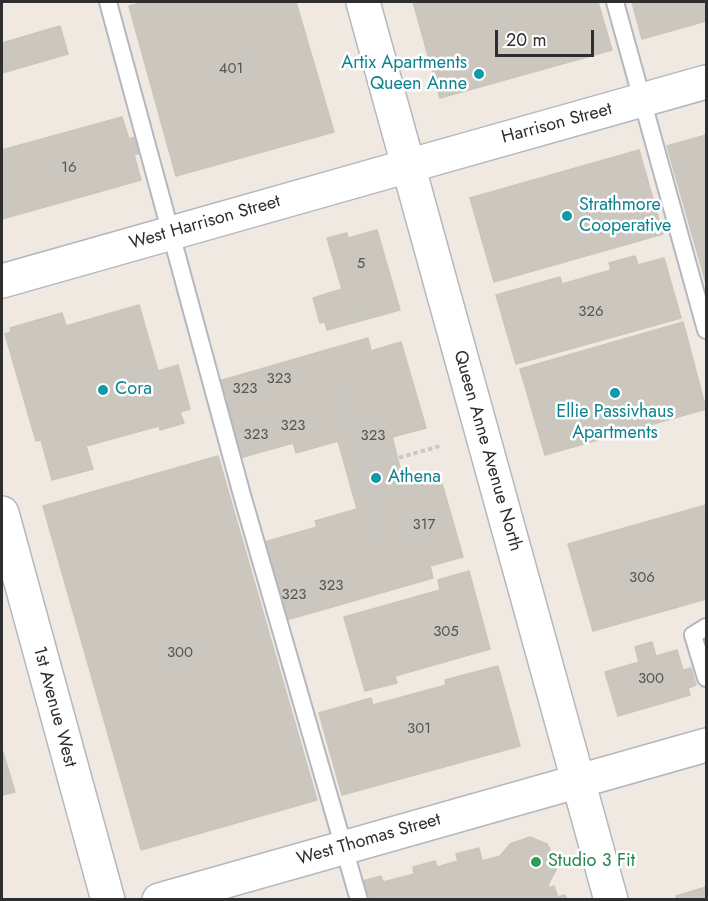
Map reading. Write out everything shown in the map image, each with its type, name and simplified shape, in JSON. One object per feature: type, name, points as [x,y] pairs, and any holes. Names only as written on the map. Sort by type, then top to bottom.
[{"type":"street","name":"Queen Anne Avenue North","points":[[363,2],[611,900]]},
{"type":"street","name":"Harrison Street","points":[[408,166],[706,82]]},
{"type":"street","name":"West Harrison Street","points":[[2,281],[408,166]]},
{"type":"street","name":"1st Avenue West","points":[[2,513],[108,900]]},
{"type":"street","name":"West Thomas Street","points":[[159,900],[706,745]]},
{"type":"lane","points":[[108,2],[242,495],[359,900]]},
{"type":"lane","points":[[615,2],[643,100],[681,214],[706,330]]},
{"type":"lane","points":[[706,627],[693,635],[706,678]]},
{"type":"path","points":[[343,395],[381,531]]},
{"type":"path","points":[[363,468],[440,446]]},
{"type":"building","points":[[145,2],[296,2],[334,132],[176,176],[129,6]]},
{"type":"building","name":"Artix Apartments Queen Anne","points":[[413,2],[598,2],[612,50],[440,98]]},
{"type":"building","points":[[632,2],[706,2],[706,21],[642,39]]},
{"type":"building","points":[[60,26],[68,54],[2,73],[2,43]]},
{"type":"building","points":[[122,117],[129,139],[135,137],[140,153],[134,155],[141,180],[2,219],[2,150]]},
{"type":"building","points":[[706,135],[706,283],[667,146]]},
{"type":"building","name":"Strathmore Cooperative","points":[[639,150],[663,234],[494,282],[470,198]]},
{"type":"building","points":[[377,230],[400,310],[327,330],[325,322],[320,323],[313,298],[342,289],[327,238],[347,233],[348,238]]},
{"type":"building","points":[[635,256],[638,265],[664,258],[681,318],[516,364],[496,295],[560,277],[562,284],[611,270],[609,263]]},
{"type":"building","name":"Cora","points":[[139,305],[158,371],[178,365],[190,409],[180,412],[184,423],[160,430],[159,426],[86,446],[93,469],[52,480],[41,440],[36,441],[5,334],[11,332],[10,328],[62,313],[66,326]]},
{"type":"building","name":"Ellie Passivhaus Apartments","points":[[683,322],[706,409],[545,455],[520,369]]},
{"type":"building","name":"Athena","points":[[368,338],[371,351],[401,342],[426,428],[392,437],[404,483],[439,473],[463,557],[430,566],[433,578],[283,621],[261,543],[317,527],[315,521],[357,509],[338,441],[296,453],[293,443],[236,459],[219,381]]},
{"type":"building","points":[[218,456],[317,800],[141,850],[43,506]]},
{"type":"building","points":[[706,505],[706,599],[593,631],[568,544]]},
{"type":"building","points":[[469,571],[490,649],[395,676],[397,683],[365,691],[344,617],[440,590],[438,580]]},
{"type":"building","points":[[652,642],[656,656],[677,650],[683,670],[691,668],[696,685],[688,688],[690,695],[618,716],[605,672],[639,662],[635,647]]},
{"type":"building","points":[[498,666],[520,746],[342,795],[319,713],[371,698],[373,705],[446,685],[445,680]]},
{"type":"building","points":[[2,749],[15,792],[2,795]]},
{"type":"building","points":[[530,837],[547,844],[553,855],[556,870],[548,885],[550,888],[554,886],[558,897],[565,895],[567,900],[364,900],[359,882],[381,876],[383,882],[414,874],[413,867],[435,861],[437,867],[458,861],[456,854],[479,848],[482,861],[500,856],[510,844]]},
{"type":"building","points":[[706,887],[706,900],[677,900],[676,896]]},
{"type":"place","name":"Artix Apartments Queen Anne","points":[[479,74]]},
{"type":"place","name":"Strathmore Cooperative","points":[[567,216]]},
{"type":"place","name":"Cora","points":[[103,390]]},
{"type":"place","name":"Ellie Passivhaus Apartments","points":[[615,393]]},
{"type":"place","name":"Athena","points":[[376,478]]},
{"type":"place","name":"Studio 3 Fit","points":[[536,862]]}]
